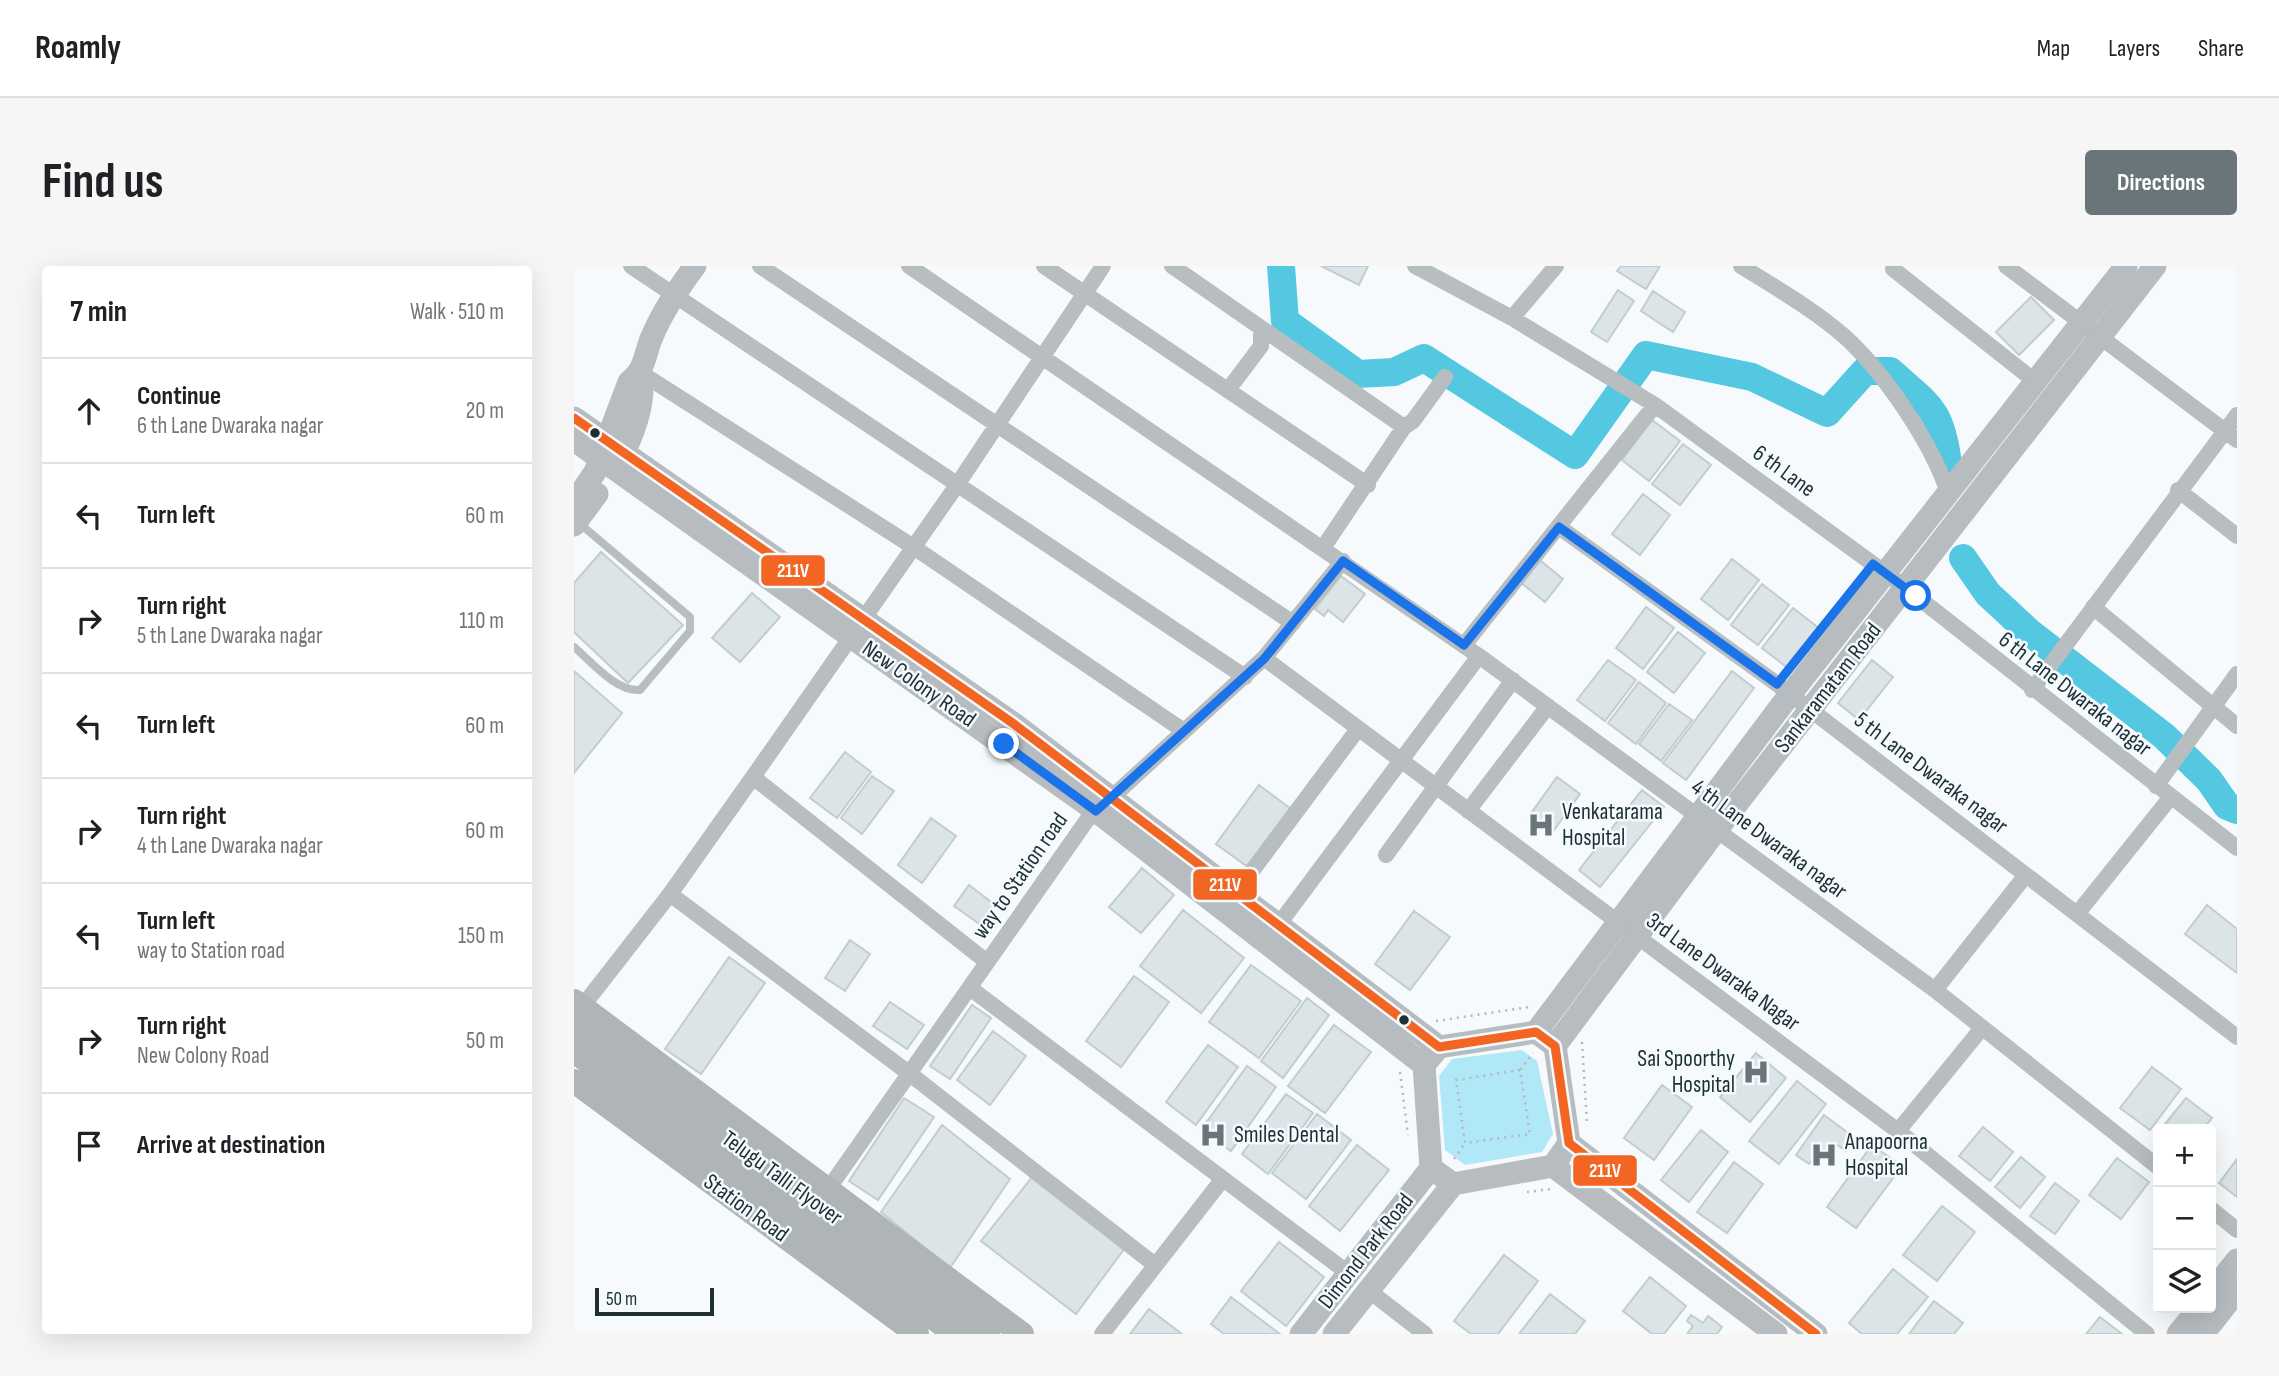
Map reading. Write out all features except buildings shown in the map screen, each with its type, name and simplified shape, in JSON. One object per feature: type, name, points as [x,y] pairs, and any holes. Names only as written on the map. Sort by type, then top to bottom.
[{"type":"main road","points":[[575,517],[612,455],[629,382],[641,373],[651,338],[673,296],[695,266]]},
{"type":"main road","name":"Sankaramatam Road","points":[[1555,1046],[1718,829],[1906,587],[2090,331],[2126,266]]},
{"type":"main road","name":"Sankaramatam Road","points":[[1535,1032],[1791,694],[2036,382],[2155,266]]},
{"type":"main road","name":"New Colony Road","points":[[574,418],[612,455],[849,636],[1237,891],[1439,1046]]},
{"type":"main road","name":"New Colony Road","points":[[574,440],[612,455],[863,617],[1104,803],[1424,1065]]},
{"type":"main road","points":[[577,1011],[829,1188],[1022,1334]]},
{"type":"main road","name":"Telugu Talli Flyover","points":[[577,1011],[988,1334]]},
{"type":"main road","points":[[1552,1177],[1569,1143],[1555,1046],[1535,1032],[1439,1046],[1424,1065],[1431,1167],[1453,1184],[1552,1177],[1776,1334]]},
{"type":"main road","name":"Telugu Talli Flyover","points":[[574,1051],[956,1334]]},
{"type":"main road","name":"Station Road","points":[[574,1081],[917,1334]]},
{"type":"main road","points":[[1569,1143],[1816,1334]]},
{"type":"main road","name":"Dimond Park Road","points":[[1301,1334],[1431,1167]]},
{"type":"main road","name":"Dimond Park Road","points":[[1334,1334],[1453,1184]]},
{"type":"main road","points":[[2216,1287],[2237,1260]]},
{"type":"main road","points":[[2203,1334],[2237,1291]]},
{"type":"main road","points":[[2178,1334],[2195,1313]]},
{"type":"street","points":[[631,266],[1245,677]]},
{"type":"street","points":[[760,266],[1293,622]]},
{"type":"street","name":"4 th Lane Dwaraka nagar","points":[[909,266],[1513,680],[1935,990],[2153,1163]]},
{"type":"street","points":[[1044,266],[1368,485]]},
{"type":"street","points":[[577,1011],[670,894],[753,777],[957,485],[1103,266]]},
{"type":"street","points":[[1172,266],[1404,427]]},
{"type":"street","name":"6 th Lane","points":[[1415,266],[1512,318],[1632,390],[1887,573]]},
{"type":"street","points":[[1512,318],[1556,266]]},
{"type":"street","points":[[1741,266],[1808,309],[1844,337],[1866,359],[1929,448],[1948,493]]},
{"type":"street","points":[[2006,266],[2231,435]]},
{"type":"street","points":[[1893,269],[2036,382]]},
{"type":"street","points":[[1228,390],[1261,345],[1261,330]]},
{"type":"street","points":[[641,373],[912,546],[1185,732]]},
{"type":"street","points":[[1323,548],[1368,485],[1404,427],[1413,421],[1445,377]]},
{"type":"street","points":[[1464,645],[1655,405]]},
{"type":"street","points":[[2032,690],[2178,490],[2231,435],[2237,415]]},
{"type":"street","points":[[2178,490],[2237,536]]},
{"type":"street","name":"5 th Lane Dwaraka nagar","points":[[1559,527],[1791,694],[2237,1037]]},
{"type":"street","name":"way to Station road","points":[[829,1188],[1071,841],[1104,803],[1264,659],[1343,561]]},
{"type":"street","name":"6 th Lane Dwaraka nagar","points":[[1887,573],[2032,690],[2237,848]]},
{"type":"street","points":[[2093,607],[2237,726]]},
{"type":"street","points":[[1279,924],[1479,656]]},
{"type":"street","name":"3rd Lane Dwaraka Nagar","points":[[1264,659],[1898,1131],[2147,1334]]},
{"type":"street","points":[[2156,786],[2237,674]]},
{"type":"street","points":[[1386,855],[1513,680]]},
{"type":"street","points":[[1468,811],[1548,706]]},
{"type":"street","points":[[1237,891],[1358,729]]},
{"type":"street","points":[[753,777],[987,962]]},
{"type":"street","points":[[2077,914],[2170,798]]},
{"type":"street","points":[[1935,990],[2026,875]]},
{"type":"street","points":[[670,894],[909,1074],[1155,1265]]},
{"type":"street","points":[[970,988],[1348,1273]]},
{"type":"street","points":[[1898,1131],[1982,1028]]},
{"type":"street","points":[[1102,1334],[1222,1180]]},
{"type":"street","points":[[2216,1213],[2237,1230]]},
{"type":"street","points":[[1368,1290],[1425,1334]]},
{"type":"lane","points":[[574,647],[619,685],[631,691],[640,690],[690,632],[692,625],[690,617],[575,517]]},
{"type":"path","points":[[1434,1021],[1532,1006]]},
{"type":"path","points":[[1581,1036],[1587,1126]]},
{"type":"path","points":[[1520,1070],[1530,1134],[1465,1143],[1456,1080],[1520,1070]]},
{"type":"path","points":[[1524,1192],[1552,1177]]},
{"type":"shaded area","points":[[1522,1050],[1537,1061],[1553,1134],[1542,1152],[1465,1165],[1445,1150],[1439,1076],[1452,1059]]},
{"type":"waterway","points":[[1281,266],[1285,321],[1358,374],[1394,372],[1424,358],[1575,455],[1646,355],[1752,377],[1827,413],[1865,371],[1890,371],[1924,401],[1937,419],[1948,464]]},
{"type":"waterway","points":[[1963,558],[1988,594],[2029,632],[2164,736],[2209,780],[2227,806],[2237,810]]},
{"type":"transit line","name":"211V","points":[[574,418],[1014,724],[1439,1047],[1536,1032],[1555,1046],[1569,1143],[1816,1334]]},
{"type":"place","name":"Venkatarama Hospital","points":[[1541,825]]},
{"type":"place","name":"Sai Spoorthy Hospital","points":[[1756,1072]]},
{"type":"place","name":"Smiles Dental","points":[[1213,1135]]},
{"type":"place","name":"Anapoorna Hospital","points":[[1824,1155]]},
{"type":"route","points":[[1004,744],[1096,811],[1264,659],[1343,561],[1464,645],[1559,527],[1777,684],[1873,564],[1916,596]]}]
